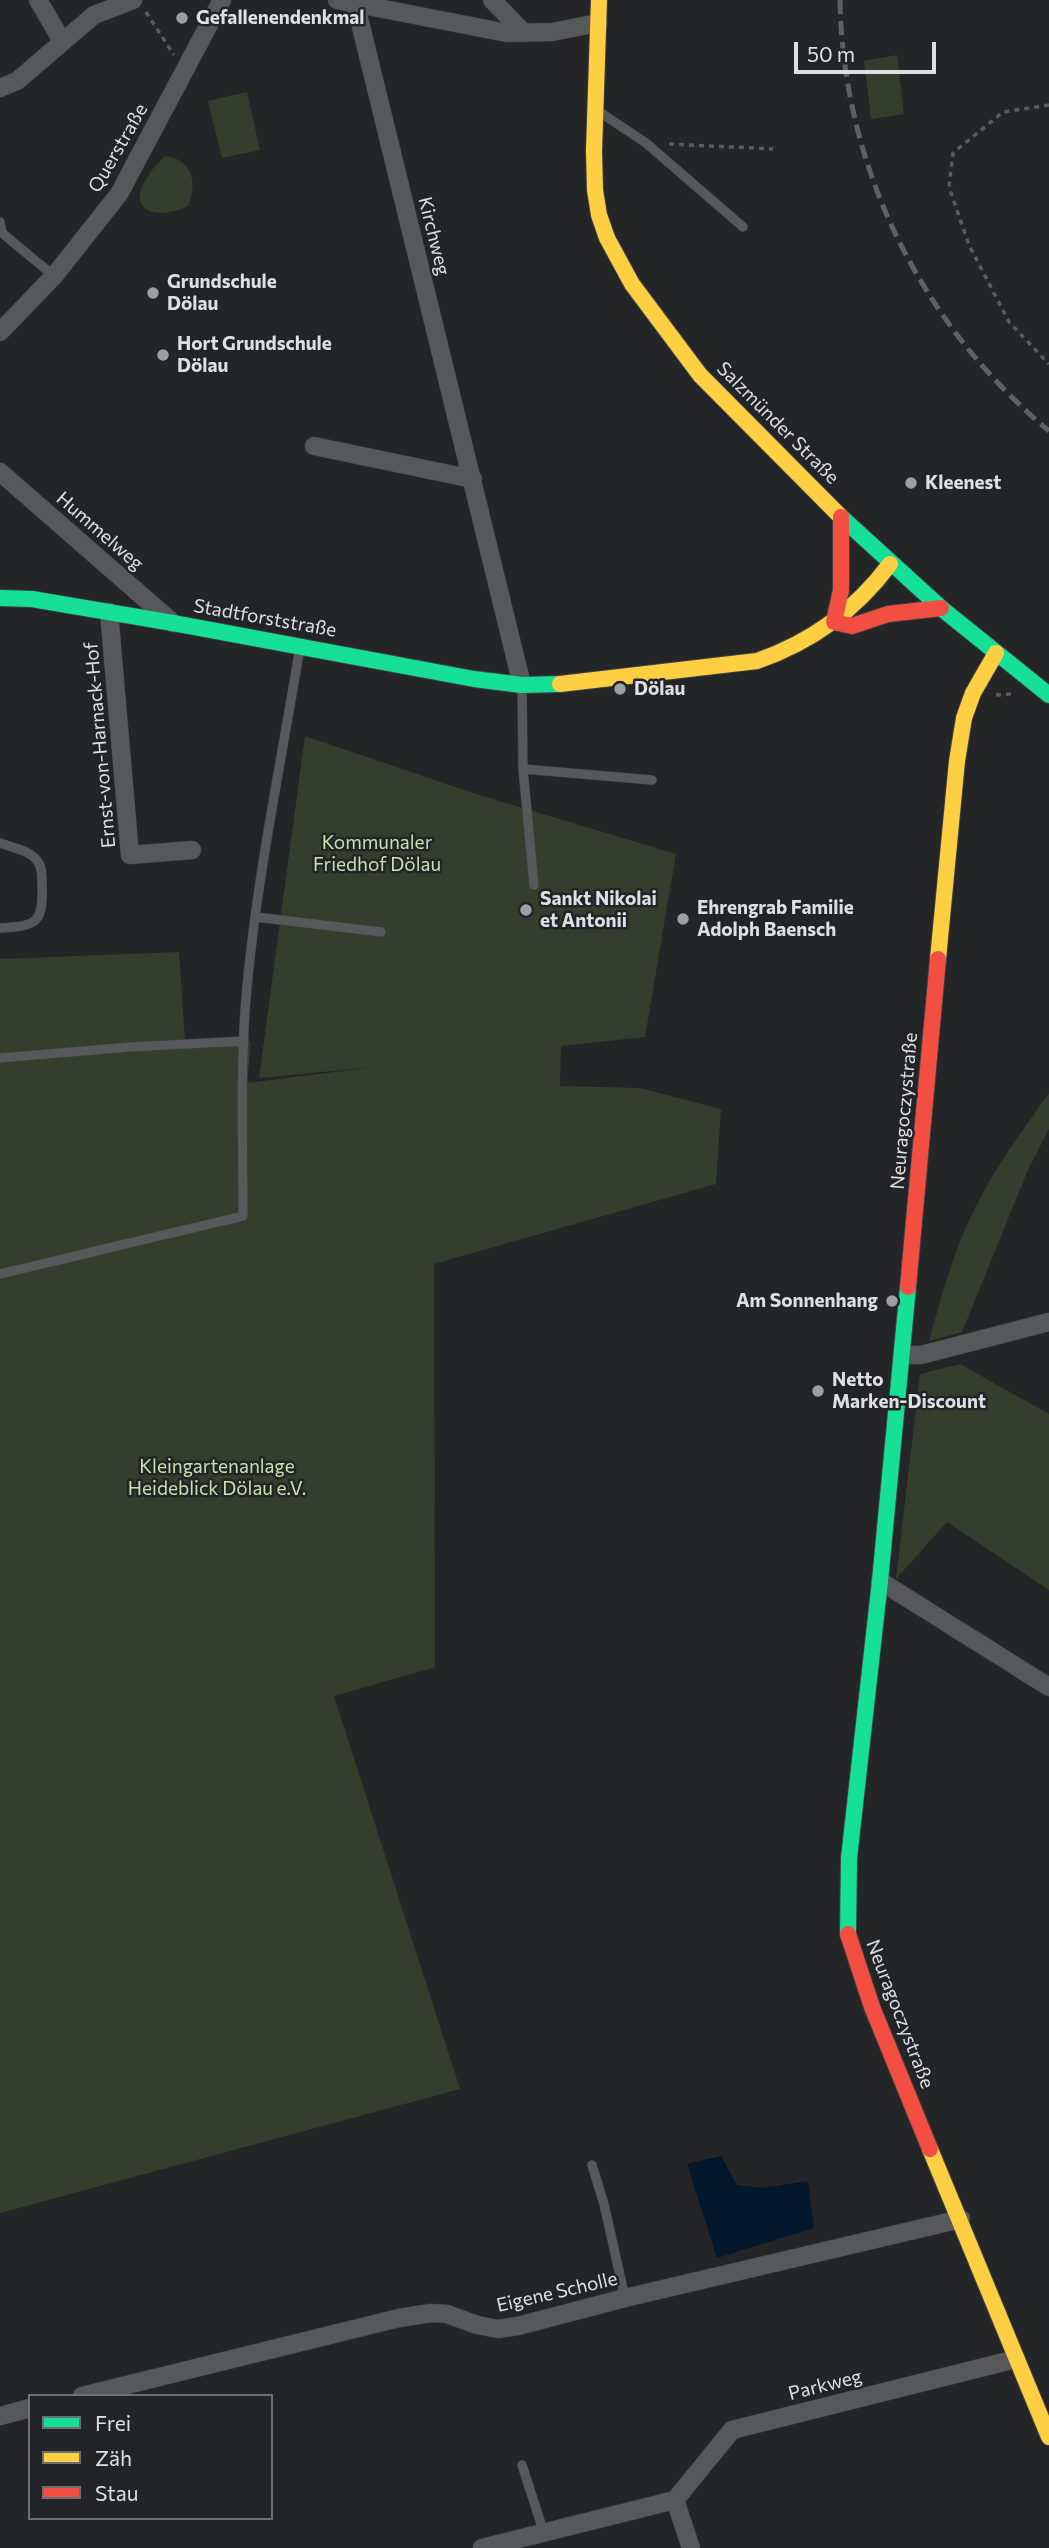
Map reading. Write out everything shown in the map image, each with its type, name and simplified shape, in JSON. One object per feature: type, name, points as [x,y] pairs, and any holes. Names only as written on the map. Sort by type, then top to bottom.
[{"type":"main road","name":"Salzmünder Straße","points":[[599,0],[595,190],[599,215],[607,238],[632,284],[700,375],[841,517],[940,608],[1049,695]]},
{"type":"main road","points":[[841,517],[841,590],[834,622],[852,626],[895,613],[940,608]]},
{"type":"main road","name":"Stadtforststraße","points":[[0,598],[32,599],[474,679],[522,685],[600,680],[757,661],[801,645],[834,622],[878,583],[890,564]]},
{"type":"main road","name":"Neuragoczystraße","points":[[996,653],[973,694],[964,718],[957,761],[880,1581],[849,1858],[848,1937],[872,2007],[1049,2438]]},
{"type":"street","points":[[38,0],[62,41]]},
{"type":"street","name":"Querstraße","points":[[0,332],[54,275],[119,194],[222,0]]},
{"type":"street","points":[[492,0],[524,33]]},
{"type":"street","points":[[346,1],[506,33],[552,32],[598,23]]},
{"type":"street","name":"Kirchweg","points":[[346,1],[473,480],[522,685]]},
{"type":"street","points":[[0,88],[17,81],[93,15],[139,5]]},
{"type":"street","points":[[314,446],[473,480]]},
{"type":"street","name":"Hummelweg","points":[[0,472],[173,623]]},
{"type":"street","name":"Ernst-von-Harnack-Hof","points":[[109,612],[130,855],[192,850]]},
{"type":"street","points":[[902,1355],[921,1355],[1049,1322]]},
{"type":"street","points":[[880,1581],[1049,1687]]},
{"type":"street","name":"Eigene Scholle","points":[[90,2394],[399,2318],[447,2314],[498,2329],[518,2326],[961,2219]]},
{"type":"street","name":"Parkweg","points":[[675,2500],[732,2430],[1016,2359]]},
{"type":"street","points":[[0,2416],[28,2409]]},
{"type":"street","points":[[482,2548],[675,2500],[691,2548]]},
{"type":"lane","points":[[596,110],[646,143],[743,227]]},
{"type":"lane","points":[[0,222],[2,233],[54,275]]},
{"type":"lane","points":[[0,1274],[243,1216],[246,998],[256,917],[300,646]]},
{"type":"lane","points":[[522,685],[523,769],[534,885]]},
{"type":"lane","points":[[523,769],[652,780]]},
{"type":"lane","points":[[0,843],[34,857],[40,866],[43,907],[41,914],[25,927],[0,928]]},
{"type":"lane","points":[[256,917],[381,932]]},
{"type":"lane","points":[[0,1058],[244,1041]]},
{"type":"lane","points":[[592,2165],[604,2204],[625,2298]]},
{"type":"lane","points":[[522,2465],[544,2533]]},
{"type":"path","points":[[139,5],[185,72]]},
{"type":"path","points":[[1049,105],[1003,112],[953,153],[949,187],[969,245],[1009,322],[1049,364]]},
{"type":"path","points":[[646,143],[773,149]]},
{"type":"path","points":[[988,699],[1005,692],[1019,695]]},
{"type":"green space","points":[[897,55],[904,114],[871,119],[864,61]]},
{"type":"green space","points":[[247,92],[260,150],[222,158],[208,101]]},
{"type":"green space","points":[[165,156],[174,158],[187,167],[192,181],[191,197],[188,206],[156,213],[145,208],[140,198],[143,185]]},
{"type":"green space","name":"Kleingartenanlage Heideblick Dölau e.V.","points":[[305,736],[473,793],[676,854],[645,1037],[561,1046],[560,1086],[640,1088],[721,1109],[716,1184],[434,1264],[435,1667],[334,1696],[460,2089],[0,2213],[0,959],[179,952],[185,1040],[251,1042],[247,1083],[375,1067],[259,1078]]},
{"type":"green space","points":[[1049,1093],[1049,1129],[1028,1170],[962,1332],[929,1341],[953,1259],[973,1212],[1018,1136]]},
{"type":"green space","points":[[960,1364],[1049,1414],[1049,1590],[947,1522],[896,1579],[920,1374]]},
{"type":"water","points":[[721,2156],[737,2185],[762,2188],[808,2181],[814,2228],[717,2258],[687,2164]]},
{"type":"railway","points":[[840,0],[845,62],[856,123],[874,182],[898,238],[927,292],[963,342],[1003,389],[1049,431]]},
{"type":"traffic: fast","points":[[840,516],[941,608],[1049,695]]},
{"type":"traffic: fast","points":[[0,598],[32,599],[173,623],[474,679],[522,685],[560,684]]},
{"type":"traffic: fast","points":[[848,1934],[849,1858],[880,1581],[908,1287]]},
{"type":"traffic: slow","points":[[599,0],[595,190],[599,215],[607,238],[632,284],[700,375],[840,516]]},
{"type":"traffic: slow","points":[[560,684],[757,661],[796,644],[831,623],[862,596],[890,564]]},
{"type":"traffic: slow","points":[[938,959],[957,761],[964,718],[973,693],[996,653]]},
{"type":"traffic: slow","points":[[930,2149],[1049,2437]]},
{"type":"traffic: jam","points":[[834,622],[841,590],[841,517]]},
{"type":"traffic: jam","points":[[834,622],[852,626],[888,614],[941,608]]},
{"type":"traffic: jam","points":[[908,1287],[938,959]]},
{"type":"traffic: jam","points":[[848,1934],[872,2007],[930,2149]]},
{"type":"place","name":"Gefallenendenkmal","points":[[182,18]]},
{"type":"place","name":"Grundschule Dölau","points":[[153,293]]},
{"type":"place","name":"Hort Grundschule Dölau","points":[[163,355]]},
{"type":"place","name":"Kleenest","points":[[911,483]]},
{"type":"place","name":"Dölau","points":[[620,689]]},
{"type":"place","name":"Sankt Nikolai et Antonii","points":[[526,910]]},
{"type":"place","name":"Ehrengrab Familie Adolph Baensch","points":[[683,919]]},
{"type":"place","name":"Am Sonnenhang","points":[[892,1301]]},
{"type":"place","name":"Netto Marken-Discount","points":[[818,1391]]},
{"type":"park label","name":"Kommunaler Friedhof Dölau","points":[[377,854]]}]
